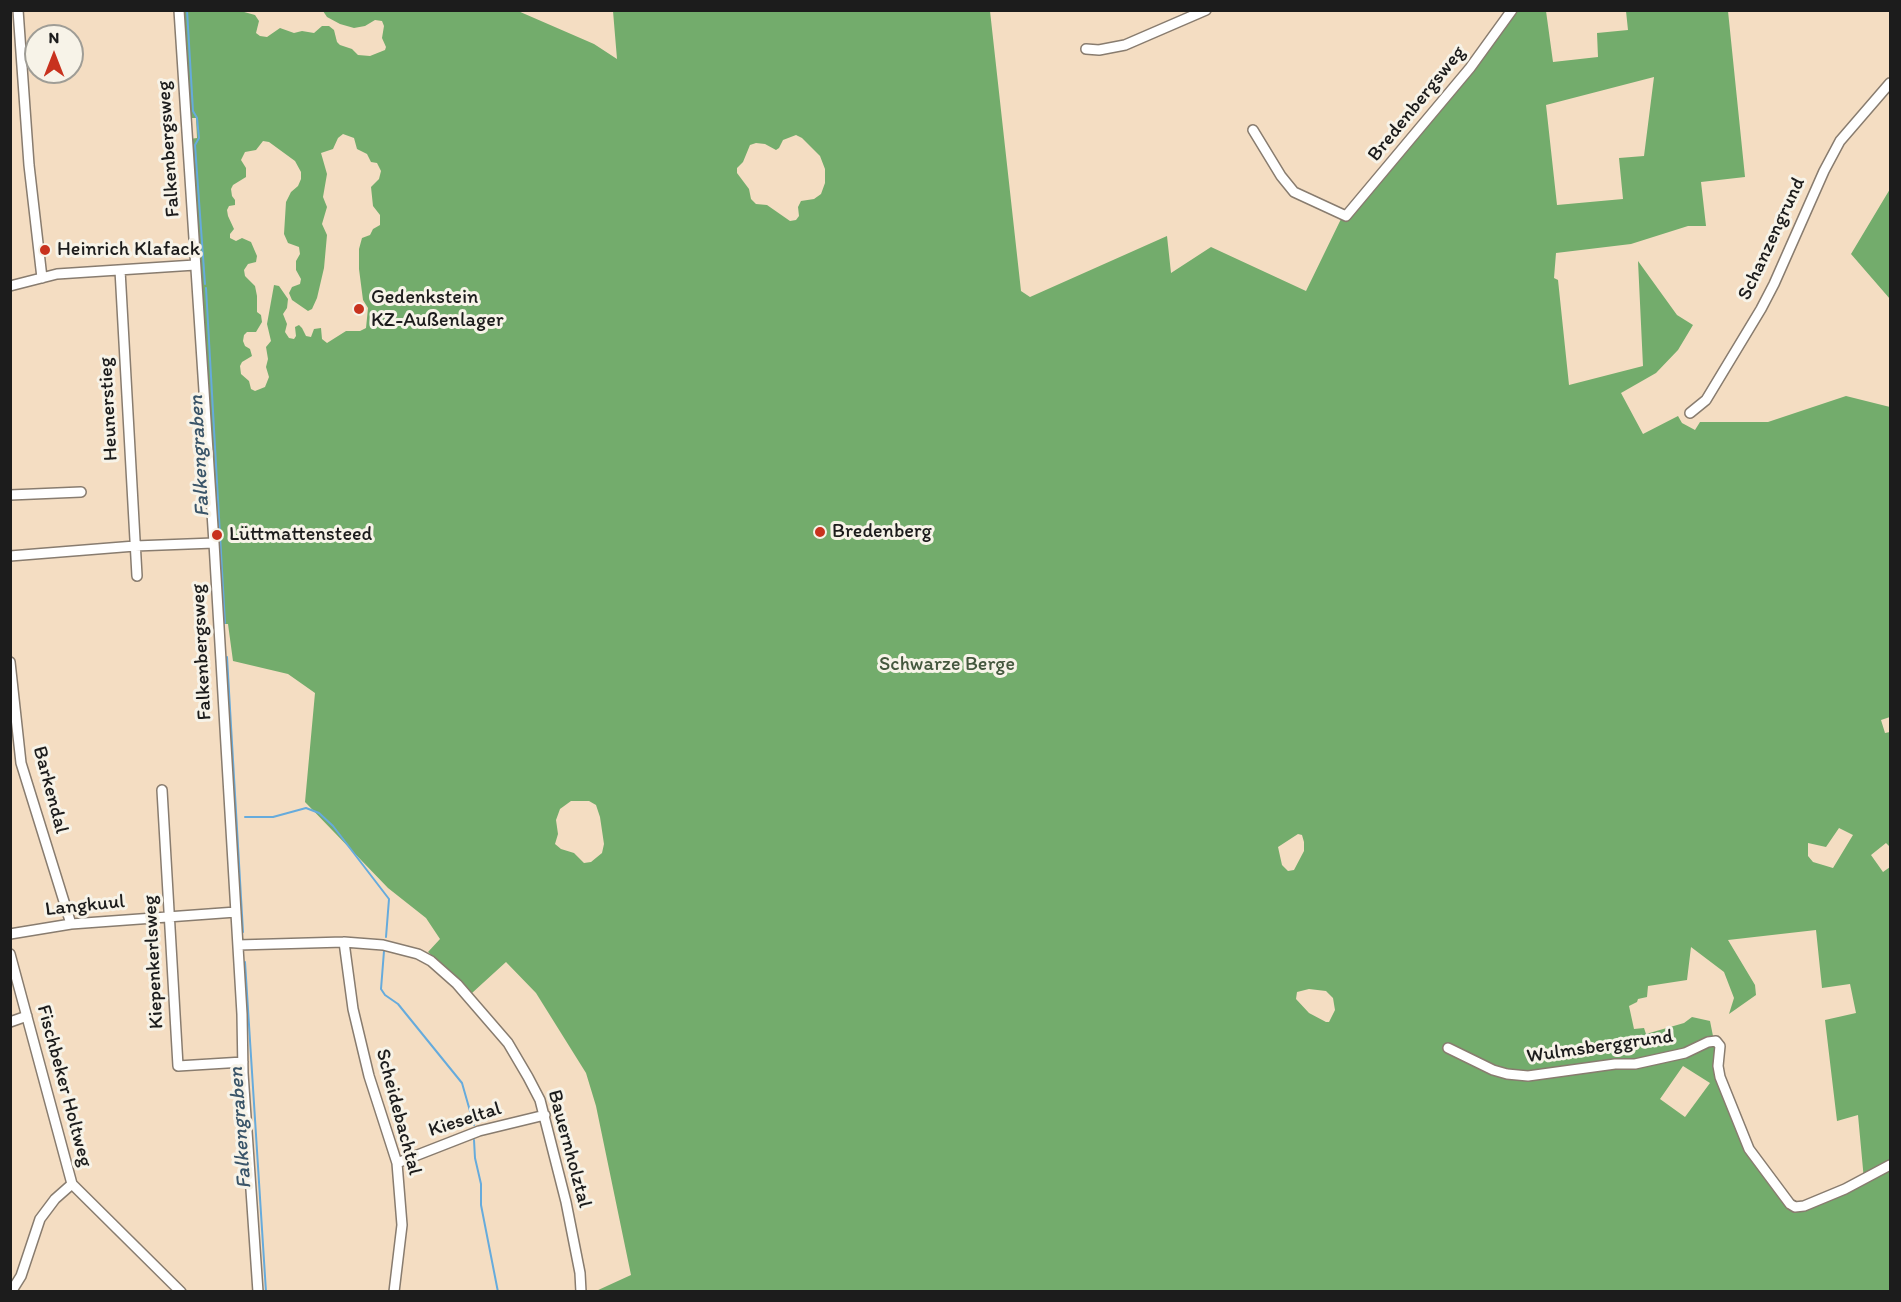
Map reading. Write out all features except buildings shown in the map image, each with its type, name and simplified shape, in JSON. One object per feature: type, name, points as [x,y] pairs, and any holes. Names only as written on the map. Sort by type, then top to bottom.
[{"type":"street","points":[[18,10],[29,165],[42,278]]},
{"type":"street","name":"Falkenbergsweg","points":[[178,10],[214,543],[258,1292]]},
{"type":"street","points":[[1086,49],[1098,50],[1125,45],[1206,10]]},
{"type":"street","name":"Bredenbergsweg","points":[[1253,130],[1281,176],[1294,192],[1346,216],[1470,68],[1512,10]]},
{"type":"street","name":"Schanzengrund","points":[[1690,413],[1706,400],[1765,301],[1840,141],[1890,83]]},
{"type":"street","points":[[10,286],[57,274],[195,265]]},
{"type":"street","name":"Heunerstieg","points":[[120,270],[135,546]]},
{"type":"street","points":[[10,495],[81,492]]},
{"type":"street","points":[[10,556],[135,546],[214,543]]},
{"type":"street","points":[[135,546],[137,576]]},
{"type":"street","name":"Barkendal","points":[[10,662],[21,763],[71,924]]},
{"type":"street","name":"Kiepenkerlsweg","points":[[162,790],[178,1066],[243,1062]]},
{"type":"street","name":"Langkuul","points":[[10,934],[71,924],[236,912]]},
{"type":"street","name":"Bauernholztal","points":[[238,945],[344,942],[383,945],[418,954],[440,967],[475,1003],[508,1043],[528,1077],[545,1115],[566,1202],[580,1274],[581,1292]]},
{"type":"street","name":"Scheidebachtal","points":[[344,942],[353,1009],[366,1065],[397,1163],[402,1225],[394,1292]]},
{"type":"street","name":"Fischbeker Holtweg","points":[[10,954],[72,1184],[181,1292]]},
{"type":"street","points":[[10,1022],[27,1016]]},
{"type":"street","name":"Wulmsberggrund","points":[[1448,1048],[1493,1070],[1528,1076],[1615,1064],[1635,1064],[1685,1053],[1708,1042],[1716,1041],[1720,1046],[1718,1066],[1720,1077],[1749,1149],[1790,1204],[1798,1207],[1804,1206],[1845,1189],[1890,1165]]},
{"type":"street","name":"Kieseltal","points":[[397,1163],[479,1131],[545,1115]]},
{"type":"street","points":[[11,1292],[21,1276],[40,1219],[72,1184]]},
{"type":"green space","name":"Schwarze Berge","points":[[237,10],[255,15],[259,21],[256,33],[267,37],[280,28],[294,33],[302,31],[314,33],[322,26],[329,26],[334,30],[340,45],[352,49],[358,55],[370,56],[385,50],[382,21],[375,20],[365,26],[354,28],[327,17],[323,11],[518,11],[594,44],[617,59],[613,11],[990,11],[1021,291],[1030,297],[1167,236],[1171,273],[1211,247],[1306,291],[1341,219],[1509,18],[1512,11],[1546,11],[1553,62],[1598,57],[1597,33],[1628,30],[1626,11],[1728,11],[1745,177],[1701,182],[1706,226],[1688,226],[1631,244],[1556,253],[1554,278],[1558,280],[1569,385],[1643,366],[1638,261],[1677,315],[1693,325],[1678,350],[1656,373],[1621,393],[1643,434],[1678,416],[1682,423],[1695,430],[1700,422],[1768,422],[1846,396],[1890,407],[1890,717],[1881,720],[1885,733],[1890,732],[1890,847],[1886,843],[1871,855],[1883,872],[1890,867],[1890,1291],[596,1291],[631,1275],[596,1106],[586,1073],[536,993],[506,962],[472,993],[428,952],[440,939],[426,918],[388,888],[305,802],[315,693],[288,674],[233,661],[228,624],[222,624],[190,139],[197,138],[196,118],[189,118],[183,11]],"holes":[[[1654,77],[1644,156],[1619,158],[1623,199],[1557,205],[1546,105]],[[343,134],[354,138],[357,149],[367,154],[371,162],[377,163],[381,171],[379,179],[371,187],[373,206],[380,215],[380,225],[373,229],[370,235],[362,238],[359,249],[363,300],[368,308],[366,328],[360,331],[346,331],[327,343],[322,339],[321,328],[314,329],[311,337],[306,336],[299,325],[295,327],[294,339],[289,338],[285,332],[287,324],[283,314],[287,308],[288,299],[279,286],[274,285],[267,324],[271,341],[266,347],[268,359],[266,367],[269,377],[265,387],[255,391],[251,389],[249,381],[241,374],[240,366],[252,356],[250,349],[243,341],[244,335],[247,332],[256,332],[262,322],[261,315],[257,312],[255,286],[245,276],[244,270],[248,264],[256,262],[257,256],[251,242],[242,238],[236,241],[230,238],[234,229],[227,210],[229,206],[235,205],[231,189],[233,185],[246,177],[246,168],[241,160],[245,152],[256,150],[263,141],[269,142],[295,161],[301,172],[301,179],[286,202],[284,234],[288,243],[299,247],[300,254],[296,261],[296,270],[301,279],[300,284],[292,287],[289,293],[292,300],[308,311],[312,309],[317,298],[324,268],[327,235],[322,224],[327,207],[323,197],[327,174],[321,153],[333,149],[338,138]],[[796,135],[820,156],[825,169],[825,183],[821,194],[814,199],[801,201],[798,207],[799,216],[796,220],[790,221],[767,205],[756,204],[751,199],[749,189],[737,173],[737,168],[743,162],[750,145],[756,143],[765,144],[776,150],[783,140]],[[571,801],[589,801],[596,805],[604,844],[602,853],[591,862],[584,863],[574,853],[561,849],[555,844],[558,834],[556,820],[560,809]],[[1839,828],[1853,835],[1833,868],[1813,862],[1808,856],[1808,843],[1826,847]],[[1298,834],[1302,835],[1304,851],[1294,870],[1288,871],[1282,865],[1278,847]],[[1816,930],[1822,988],[1850,984],[1856,1013],[1825,1020],[1837,1121],[1858,1115],[1864,1180],[1795,1207],[1749,1148],[1718,1066],[1718,1042],[1714,1041],[1710,1021],[1692,1017],[1684,1023],[1646,1034],[1644,1028],[1634,1029],[1629,1006],[1638,999],[1647,997],[1648,986],[1687,980],[1691,947],[1724,972],[1734,998],[1729,1014],[1756,995],[1755,985],[1728,940]],[[1309,989],[1326,991],[1333,998],[1335,1010],[1329,1022],[1326,1022],[1309,1013],[1296,999],[1297,992]],[[1683,1066],[1710,1083],[1685,1117],[1660,1099]]]},
{"type":"green space","points":[[1890,189],[1890,299],[1851,254]]},
{"type":"waterway","name":"Falkengraben","points":[[187,10],[193,111],[197,118],[199,138],[195,145],[205,284]]},
{"type":"waterway","name":"Falkengraben","points":[[206,288],[225,623]]},
{"type":"waterway","name":"Falkengraben","points":[[227,657],[243,932]]},
{"type":"waterway","points":[[245,817],[273,817],[306,808],[319,813],[333,826],[389,899],[386,937]]},
{"type":"waterway","points":[[384,951],[381,989],[385,995],[398,1004],[462,1083],[474,1125]]},
{"type":"waterway","name":"Falkengraben","points":[[245,962],[266,1292]]},
{"type":"waterway","points":[[474,1140],[475,1158],[481,1184],[481,1205],[498,1292]]},
{"type":"place","name":"Heinrich Klafack","points":[[45,250]]},
{"type":"place","name":"Gedenkstein KZ-Außenlager","points":[[359,309]]},
{"type":"place","name":"Bredenberg","points":[[820,532]]},
{"type":"place","name":"Lüttmattensteed","points":[[217,535]]}]
